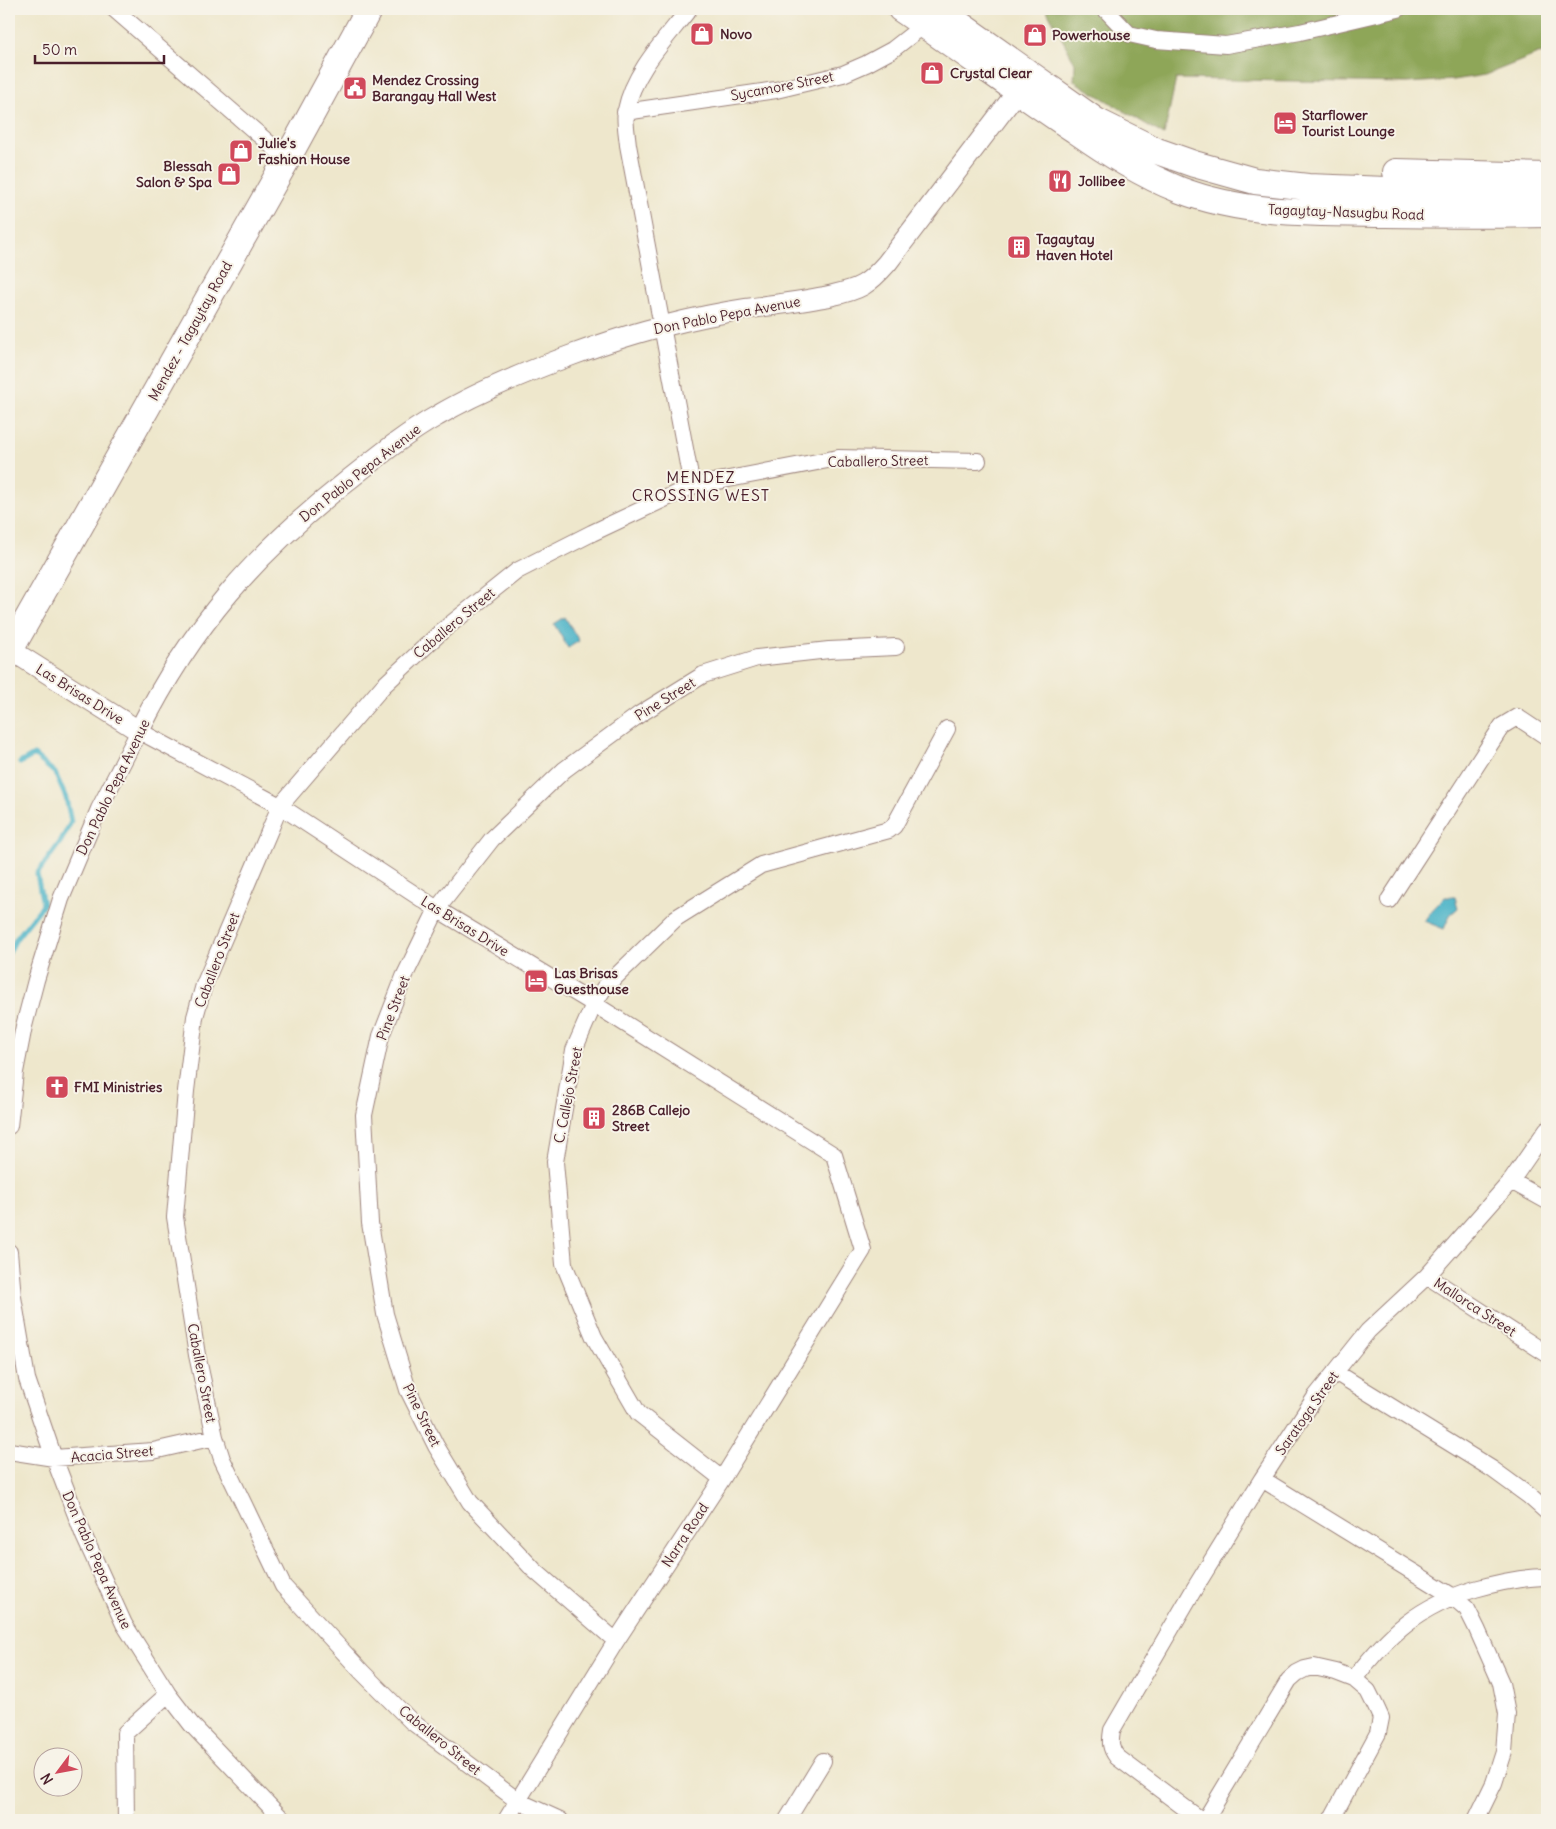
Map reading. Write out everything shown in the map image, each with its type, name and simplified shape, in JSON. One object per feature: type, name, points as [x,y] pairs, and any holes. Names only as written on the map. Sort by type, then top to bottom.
[{"type":"main road","name":"Mendez - Tagaytay Road","points":[[9,650],[287,159],[369,9]]},
{"type":"main road","name":"Tagaytay-Nasugbu Road","points":[[901,9],[931,17],[1096,121],[1156,150],[1229,175],[1273,184],[1308,187],[1547,196]]},
{"type":"main road","points":[[962,9],[1095,102],[1129,123],[1163,140],[1231,162],[1274,169],[1547,176]]},
{"type":"main road","name":"Tagaytay-Nasugbu Road","points":[[931,17],[1017,92],[1109,153],[1143,174],[1179,190],[1213,201],[1258,209],[1309,213],[1547,214]]},
{"type":"street","points":[[114,9],[287,159]]},
{"type":"street","points":[[690,9],[644,69],[632,91],[625,112],[628,145],[692,486]]},
{"type":"street","points":[[1105,9],[1129,34],[1156,40],[1226,46],[1300,32],[1398,9]]},
{"type":"street","name":"Sycamore Street","points":[[625,112],[776,90],[843,74],[886,54],[931,17]]},
{"type":"street","name":"Don Pablo Pepa Avenue","points":[[9,1126],[15,1072],[36,980],[62,900],[99,809],[153,703],[183,653],[231,589],[290,528],[364,467],[420,426],[460,403],[558,360],[663,326],[745,309],[833,295],[863,285],[887,263],[1017,92]]},
{"type":"street","name":"Caballero Street","points":[[560,1820],[518,1801],[411,1721],[362,1672],[283,1586],[222,1459],[215,1437],[197,1355],[175,1216],[186,1091],[195,1017],[204,985],[280,806],[383,686],[442,631],[517,571],[692,486],[838,458],[978,461]]},
{"type":"street","name":"Pine Street","points":[[616,1641],[534,1570],[470,1502],[436,1446],[408,1390],[385,1314],[370,1223],[364,1116],[381,1036],[404,977],[437,909],[492,839],[564,770],[640,714],[703,675],[757,658],[829,650],[896,647]]},
{"type":"street","name":"Las Brisas Drive","points":[[9,650],[140,731],[280,806],[437,909],[594,1004],[834,1156],[863,1250]]},
{"type":"street","points":[[1389,900],[1502,726],[1518,717],[1547,737]]},
{"type":"street","name":"C. Callejo Street","points":[[722,1479],[638,1414],[594,1337],[564,1264],[555,1162],[574,1050],[594,1004],[604,988],[676,918],[761,865],[889,830],[894,826],[947,729]]},
{"type":"street","name":"Saratoga Street","points":[[1201,1820],[1117,1758],[1111,1749],[1112,1730],[1193,1591],[1316,1396],[1368,1331],[1427,1276],[1511,1181],[1547,1129]]},
{"type":"street","points":[[1511,1181],[1547,1201]]},
{"type":"street","name":"Narra Road","points":[[506,1820],[616,1641],[722,1479],[863,1250]]},
{"type":"street","name":"Don Pablo Pepa Avenue","points":[[9,1252],[13,1297],[27,1379],[54,1458],[84,1536],[124,1624],[168,1694],[190,1724],[283,1820]]},
{"type":"street","name":"Mallorca Street","points":[[1427,1276],[1547,1354]]},
{"type":"street","points":[[1335,1372],[1492,1469],[1529,1496],[1547,1512]]},
{"type":"street","name":"Acacia Street","points":[[9,1451],[54,1458],[153,1451],[215,1437]]},
{"type":"street","points":[[1262,1479],[1452,1596],[1467,1609],[1501,1683],[1508,1714],[1504,1752],[1494,1783],[1476,1820]]},
{"type":"street","points":[[1354,1679],[1383,1643],[1406,1623],[1429,1607],[1452,1596],[1506,1580],[1547,1577]]},
{"type":"street","points":[[1205,1820],[1289,1680],[1296,1673],[1314,1667],[1336,1672],[1354,1679],[1368,1691],[1381,1718],[1378,1733],[1331,1820]]},
{"type":"street","points":[[126,1820],[125,1733],[168,1694]]},
{"type":"street","points":[[787,1820],[823,1762]]},
{"type":"green space","points":[[1046,9],[1547,9],[1547,53],[1538,54],[1485,75],[1454,80],[1407,83],[1176,79],[1164,135],[1074,81],[1075,63]]},
{"type":"water","points":[[565,617],[579,641],[568,648],[554,624]]},
{"type":"water","points":[[1445,897],[1455,897],[1458,908],[1450,915],[1444,929],[1424,921]]},
{"type":"waterway","points":[[9,953],[16,939],[43,905],[37,874],[61,841],[71,822],[66,798],[55,773],[34,755],[20,763]]},
{"type":"place","name":"Novo","points":[[702,34]]},
{"type":"place","name":"Powerhouse","points":[[1035,35]]},
{"type":"place","name":"Crystal Clear","points":[[932,73]]},
{"type":"place","name":"Mendez Crossing Barangay Hall West","points":[[355,88]]},
{"type":"place","name":"Starflower Tourist Lounge","points":[[1285,123]]},
{"type":"place","name":"Julie's Fashion House","points":[[241,151]]},
{"type":"place","name":"Blessah Salon & Spa","points":[[229,174]]},
{"type":"place","name":"Jollibee","points":[[1060,181]]},
{"type":"place","name":"Tagaytay Haven Hotel","points":[[1019,247]]},
{"type":"place","name":"Las Brisas Guesthouse","points":[[536,981]]},
{"type":"place","name":"FMI Ministries","points":[[57,1087]]},
{"type":"place","name":"286B Callejo Street","points":[[594,1118]]},
{"type":"district","name":"MENDEZ CROSSING WEST","points":[[701,486]]}]
